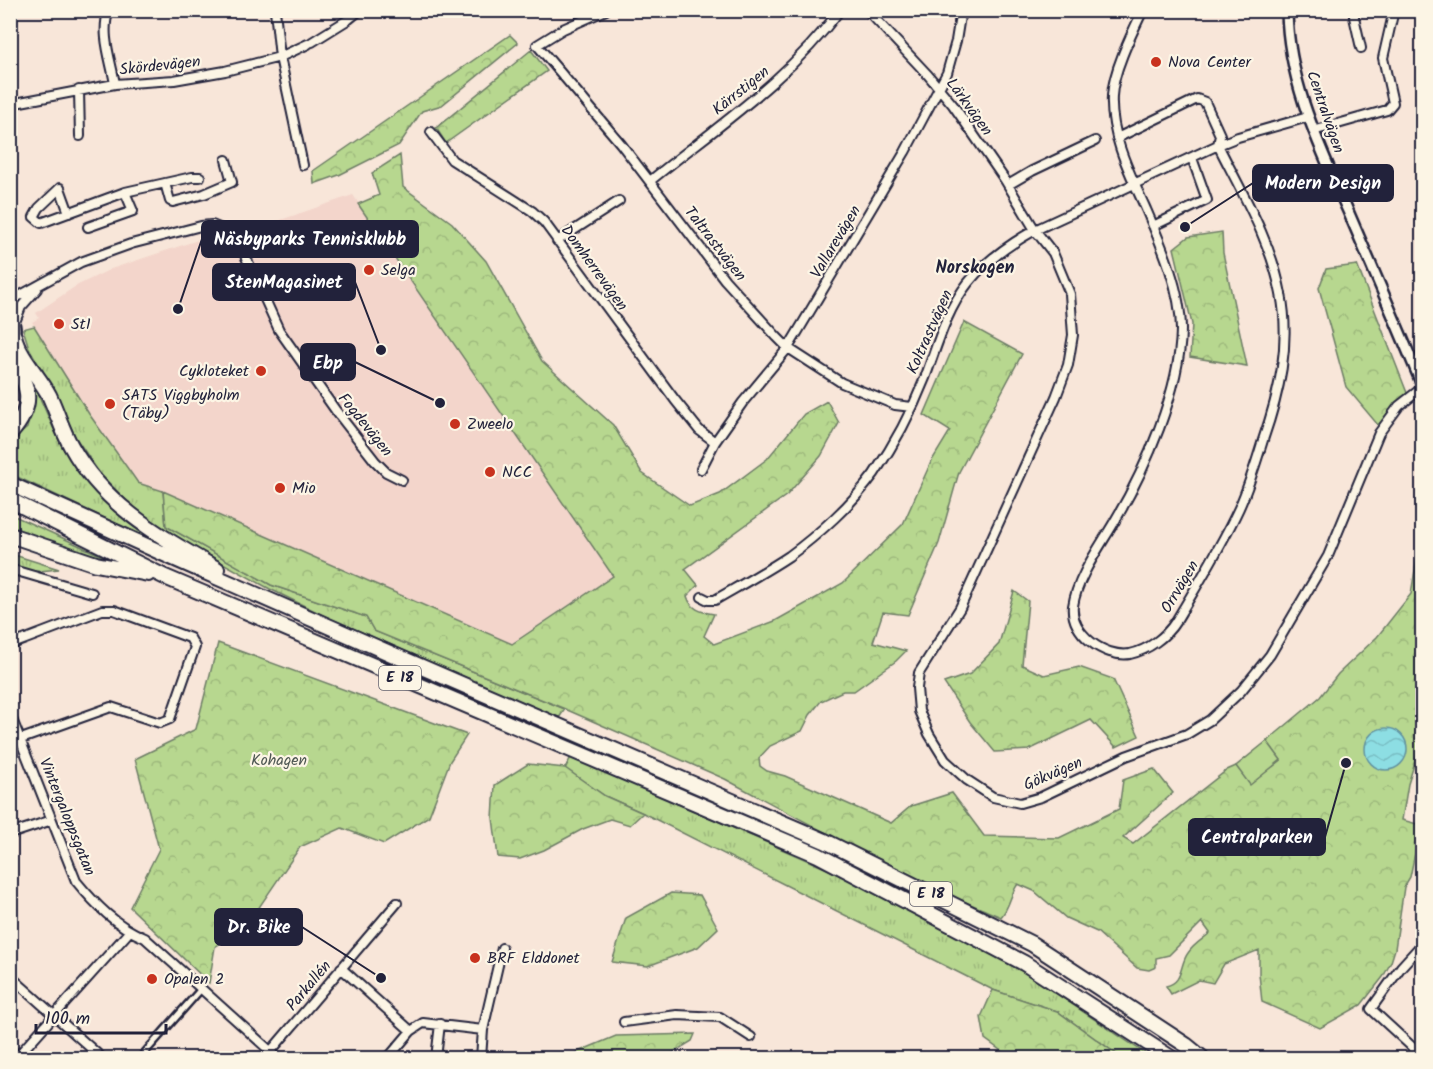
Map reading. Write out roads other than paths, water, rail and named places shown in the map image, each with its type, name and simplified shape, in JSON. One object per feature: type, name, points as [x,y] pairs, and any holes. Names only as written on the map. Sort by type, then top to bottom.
[{"type":"highway","points":[[12,329],[17,347],[48,394],[71,446],[92,478],[124,512],[168,541],[221,571],[394,655]]},
{"type":"highway","points":[[10,362],[22,375],[28,392],[23,416],[13,431]]},
{"type":"highway","points":[[10,375],[18,386],[22,401],[22,413],[13,431]]},
{"type":"highway","name":"E 18","points":[[10,484],[394,655],[825,841],[1022,939],[1186,1045],[1202,1059]]},
{"type":"highway","name":"E 18","points":[[10,500],[165,577],[818,855],[1024,963],[1171,1059]]},
{"type":"highway","points":[[10,535],[96,564],[165,577]]},
{"type":"street","points":[[110,10],[105,26],[115,84]]},
{"type":"street","points":[[275,10],[280,57],[303,165]]},
{"type":"street","name":"Skördevägen","points":[[10,104],[115,84],[174,80],[225,71],[280,57],[310,43],[350,19],[360,10]]},
{"type":"street","name":"Taltrastvägen","points":[[606,10],[562,29],[537,45],[650,181],[725,280],[764,325],[788,348],[822,371],[858,391],[895,405],[912,407]]},
{"type":"street","name":"Kärrstigen","points":[[650,181],[778,79],[809,48],[840,10]]},
{"type":"street","name":"Lärkvägen","points":[[867,10],[940,89],[1008,185],[1035,230]]},
{"type":"street","name":"Vallarevägen","points":[[701,470],[715,442],[743,402],[788,348],[903,156],[940,89],[956,41],[961,10]]},
{"type":"street","name":"Orrvägen","points":[[1117,138],[1197,99],[1205,102],[1220,135],[1218,145],[1258,224],[1272,259],[1282,296],[1284,325],[1283,369],[1273,411],[1240,507],[1215,556],[1173,626],[1149,648],[1127,654],[1106,652],[1085,637],[1074,621],[1073,609],[1078,585],[1124,507],[1146,463],[1167,404],[1181,329],[1173,280],[1117,138],[1113,113],[1112,95],[1115,78],[1143,10]]},
{"type":"street","name":"Centralvägen","points":[[1287,10],[1288,40],[1293,66],[1313,131],[1422,386]]},
{"type":"street","points":[[1355,10],[1354,17],[1360,48]]},
{"type":"street","points":[[1313,131],[1387,110],[1393,103],[1383,58],[1394,10]]},
{"type":"street","points":[[79,90],[80,136]]},
{"type":"street","name":"Koltrastvägen","points":[[702,597],[715,600],[780,561],[841,512],[873,475],[903,426],[925,379],[940,333],[967,284],[1007,246],[1035,230],[1218,145],[1308,117]]},
{"type":"street","name":"Domherrevägen","points":[[431,132],[452,160],[532,211],[544,222],[675,400],[699,430],[715,442]]},
{"type":"street","points":[[1008,185],[1095,141]]},
{"type":"street","points":[[1153,226],[1207,201],[1192,158]]},
{"type":"street","points":[[165,183],[170,201],[173,202],[204,194],[232,182],[226,160]]},
{"type":"street","points":[[69,213],[60,188],[39,208],[34,217],[40,223],[69,213],[125,192],[200,177]]},
{"type":"street","points":[[87,227],[133,211],[125,192]]},
{"type":"street","points":[[557,241],[619,201]]},
{"type":"street","name":"Fogdevägen","points":[[42,284],[81,262],[131,244],[201,226],[212,225],[231,233],[238,240],[279,330],[318,387],[375,461],[386,472],[402,480]]},
{"type":"street","name":"Gökvägen","points":[[1035,230],[1053,253],[1070,294],[1073,335],[1068,365],[1056,397],[960,608],[919,673],[917,688],[919,711],[929,734],[945,760],[966,780],[993,797],[1020,803],[1041,797],[1126,756],[1187,734],[1210,720],[1241,692],[1270,655],[1328,556],[1379,433],[1399,406],[1422,386]]},
{"type":"street","points":[[10,301],[42,284]]},
{"type":"street","points":[[12,329],[21,307],[42,284]]},
{"type":"street","points":[[10,569],[92,593]]},
{"type":"street","points":[[10,645],[92,613],[114,610],[190,638],[195,647],[170,719],[160,723],[111,707],[10,743]]},
{"type":"street","name":"Vintergaloppsgatan","points":[[10,714],[76,881],[93,901],[129,932],[145,938],[278,1059]]},
{"type":"street","points":[[10,834],[52,820]]},
{"type":"street","name":"Parkallén","points":[[265,1059],[397,903]]},
{"type":"street","points":[[16,1059],[129,932]]},
{"type":"street","points":[[1422,944],[1371,1009],[1422,1056]]},
{"type":"street","points":[[481,1059],[483,1030],[502,948]]},
{"type":"street","points":[[341,968],[411,1031]]},
{"type":"street","points":[[10,976],[102,1059]]},
{"type":"street","points":[[140,1059],[202,988]]},
{"type":"street","points":[[624,1022],[677,1015],[720,1017],[751,1036]]},
{"type":"street","points":[[388,1059],[411,1031],[423,1023],[483,1030]]},
{"type":"street","points":[[436,1059],[440,1024]]},
{"type":"water","points":[[1386,728],[1401,734],[1407,749],[1401,764],[1386,770],[1371,764],[1365,749],[1371,734]]},
{"type":"place","name":"Nova Center","points":[[1156,62]]},
{"type":"place","name":"Modern Design","points":[[1185,227]]},
{"type":"place","name":"Selga","points":[[369,270]]},
{"type":"place","name":"Näsbyparks Tennisklubb","points":[[178,309]]},
{"type":"place","name":"St1","points":[[59,324]]},
{"type":"place","name":"StenMagasinet","points":[[381,350]]},
{"type":"place","name":"Cykloteket","points":[[261,371]]},
{"type":"place","name":"Ebp","points":[[440,403]]},
{"type":"place","name":"SATS Viggbyholm (Täby)","points":[[110,404]]},
{"type":"place","name":"Zweelo","points":[[455,424]]},
{"type":"place","name":"NCC","points":[[490,472]]},
{"type":"place","name":"Mio","points":[[280,488]]},
{"type":"place","name":"Centralparken","points":[[1346,763]]},
{"type":"place","name":"BRF Elddonet","points":[[475,958]]},
{"type":"place","name":"Dr. Bike","points":[[381,978]]},
{"type":"place","name":"Opalen 2","points":[[152,979]]},
{"type":"district","name":"Norskogen","points":[[975,268]]},
{"type":"park label","name":"Kohagen","points":[[279,760]]}]
